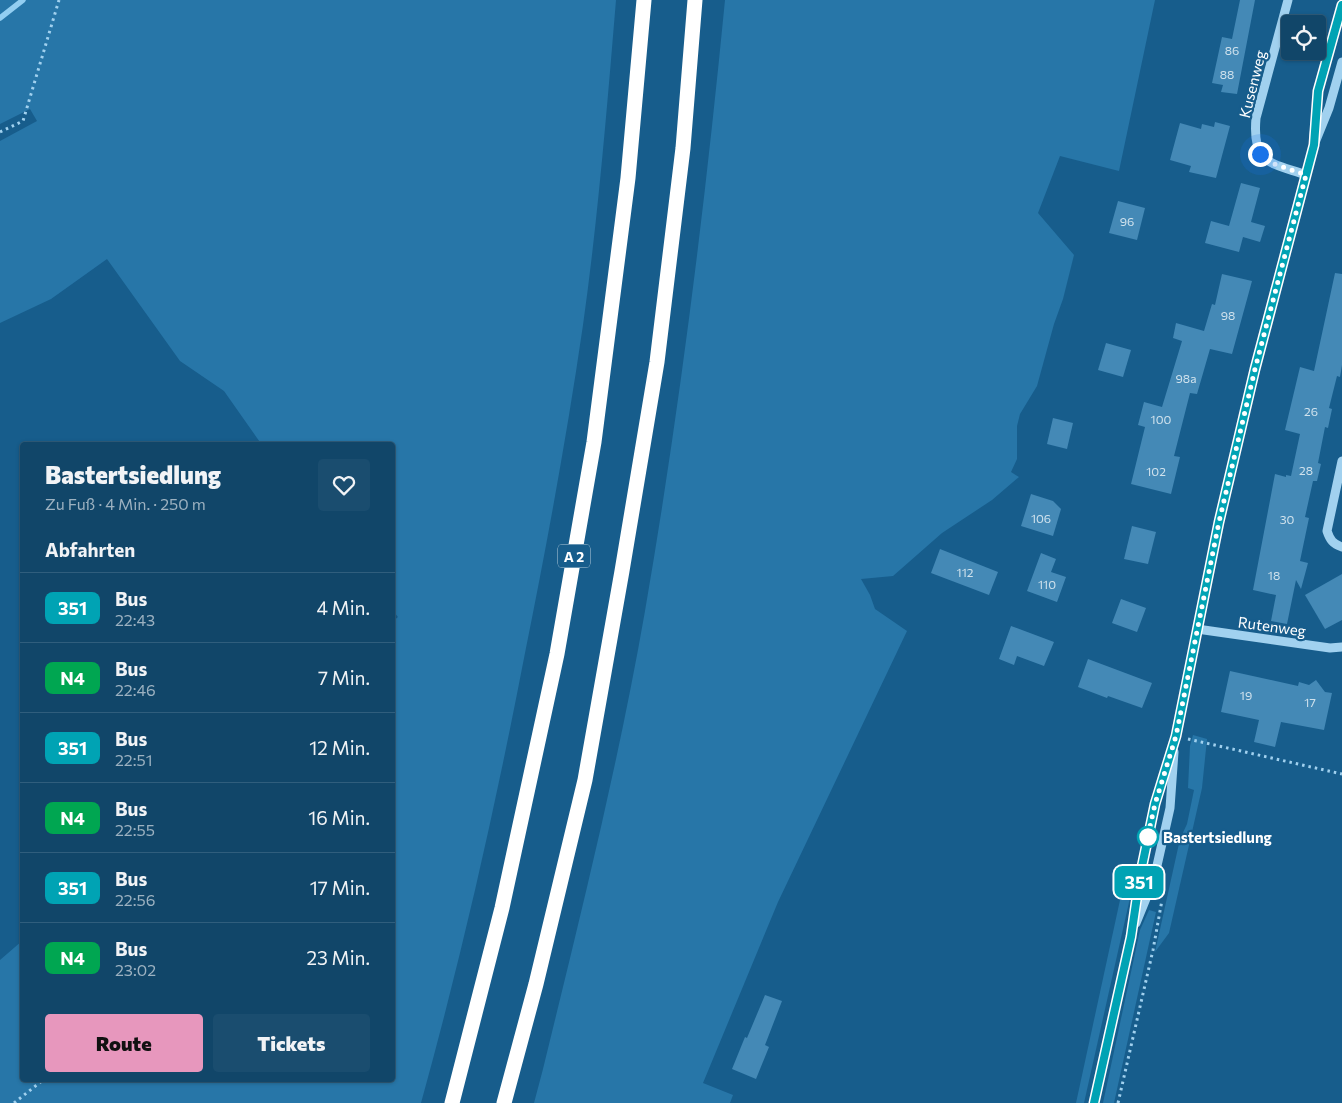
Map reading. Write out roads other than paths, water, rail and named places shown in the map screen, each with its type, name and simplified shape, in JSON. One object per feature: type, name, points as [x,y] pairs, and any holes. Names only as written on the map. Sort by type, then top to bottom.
[{"type":"highway","name":"A 2","points":[[452,1103],[502,908],[557,654],[594,442],[628,178],[644,0]]},
{"type":"highway","points":[[504,1103],[536,984],[584,780],[622,571],[661,333],[682,148],[695,0]]},
{"type":"street","name":"Kusenweg","points":[[1288,0],[1256,118],[1256,145],[1266,161],[1306,175]]},
{"type":"street","points":[[1314,145],[1318,91],[1342,5]]},
{"type":"street","points":[[1094,1103],[1131,937],[1140,876],[1155,804],[1176,736],[1219,522],[1255,369],[1314,145],[1329,108],[1342,62]]},
{"type":"street","points":[[1342,461],[1327,531],[1329,539],[1335,545],[1342,547]]},
{"type":"street","name":"Rutenweg","points":[[1197,629],[1330,648],[1342,647]]},
{"type":"street","points":[[1131,937],[1154,879],[1170,808],[1176,736]]},
{"type":"waterway","points":[[0,18],[23,0]]},
{"type":"place","name":"Bastertsiedlung","points":[[1148,837]]}]
